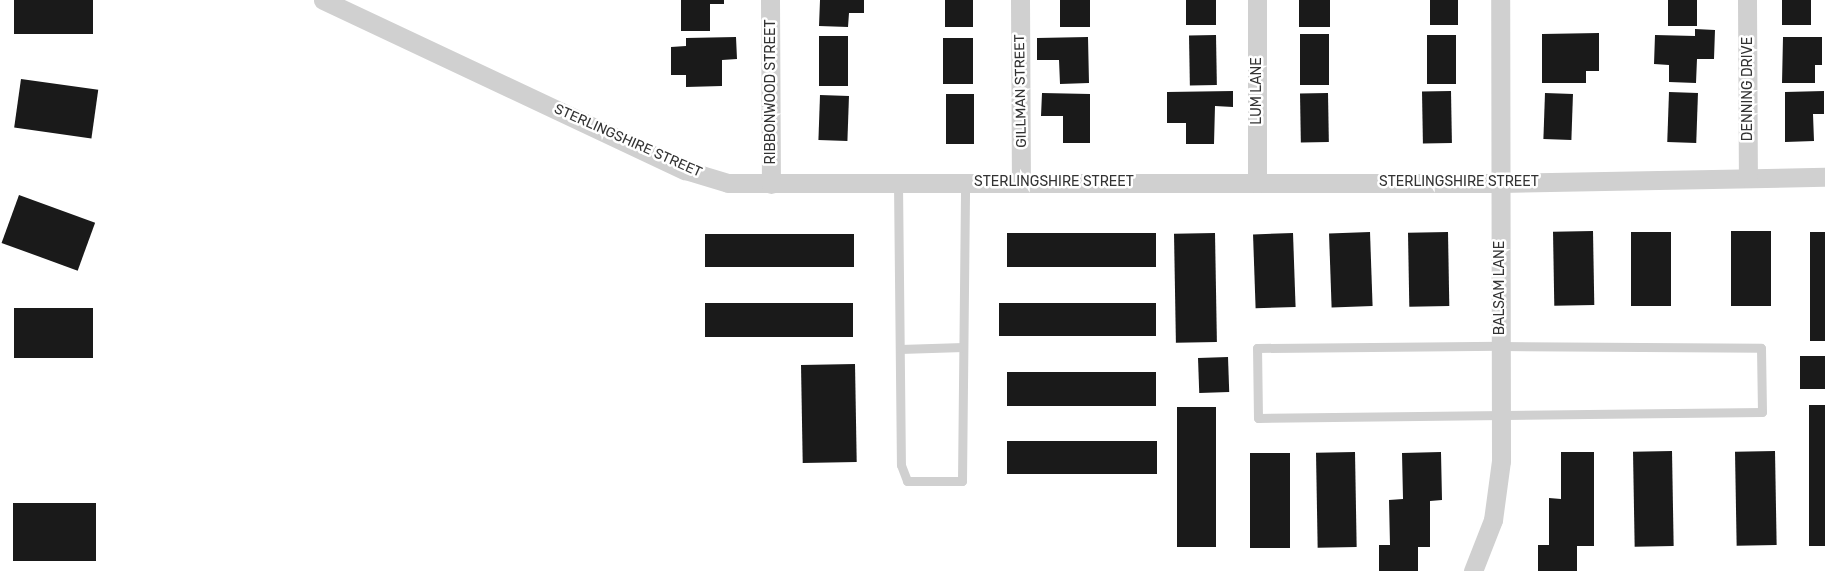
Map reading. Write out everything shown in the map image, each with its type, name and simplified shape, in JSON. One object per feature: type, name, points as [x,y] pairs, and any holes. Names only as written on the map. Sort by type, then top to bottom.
[{"type":"street","name":"STERLINGSHIRE STREET","points":[[323,0],[685,170],[728,183],[1022,181],[1500,183],[1825,177]]},
{"type":"street","name":"RIBBONWOOD STREET","points":[[770,0],[771,184]]},
{"type":"street","name":"GILLMAN STREET","points":[[1020,0],[1022,181]]},
{"type":"street","name":"LUM LANE","points":[[1256,0],[1258,183]]},
{"type":"street","name":"BALSAM LANE","points":[[1474,571],[1493,520],[1501,415],[1500,0]]},
{"type":"street","name":"DENNING DRIVE","points":[[1747,0],[1748,178]]},
{"type":"lane","points":[[898,183],[901,465],[907,481],[962,481],[965,182]]},
{"type":"lane","points":[[1501,346],[1761,348],[1762,412],[1258,418],[1257,348],[1501,346]]},
{"type":"lane","points":[[900,349],[963,347]]},
{"type":"building","points":[[14,0],[93,0],[93,34],[14,34]]},
{"type":"building","points":[[681,0],[724,0],[724,4],[710,4],[710,31],[681,31]]},
{"type":"building","points":[[820,0],[864,0],[864,13],[849,13],[848,27],[819,26]]},
{"type":"building","points":[[945,0],[973,0],[973,27],[945,27]]},
{"type":"building","points":[[1060,0],[1090,0],[1090,27],[1060,27]]},
{"type":"building","points":[[1186,0],[1216,0],[1216,25],[1186,25]]},
{"type":"building","points":[[1299,0],[1330,0],[1330,27],[1299,27]]},
{"type":"building","points":[[1430,0],[1458,0],[1458,25],[1430,25]]},
{"type":"building","points":[[1668,0],[1697,0],[1697,26],[1668,26]]},
{"type":"building","points":[[1782,0],[1811,0],[1811,25],[1782,25]]},
{"type":"building","points":[[1695,29],[1715,30],[1714,59],[1697,59],[1696,83],[1669,82],[1669,65],[1654,64],[1655,35],[1695,36]]},
{"type":"building","points":[[1599,33],[1599,71],[1586,71],[1586,83],[1542,83],[1542,34]]},
{"type":"building","points":[[1300,34],[1329,34],[1329,85],[1300,85]]},
{"type":"building","points":[[1189,35],[1216,35],[1217,85],[1190,85]]},
{"type":"building","points":[[1427,35],[1456,35],[1456,84],[1427,84]]},
{"type":"building","points":[[819,36],[848,36],[848,86],[819,86]]},
{"type":"building","points":[[736,37],[737,59],[722,60],[722,86],[686,87],[686,75],[671,75],[671,47],[686,46],[686,38]]},
{"type":"building","points":[[1088,37],[1089,83],[1060,84],[1059,60],[1037,60],[1037,38]]},
{"type":"building","points":[[1783,37],[1822,37],[1822,65],[1815,65],[1815,83],[1782,83]]},
{"type":"building","points":[[943,38],[973,38],[973,84],[943,84]]},
{"type":"building","points":[[21,79],[98,90],[91,138],[14,128]]},
{"type":"building","points":[[1233,91],[1233,107],[1215,106],[1214,144],[1186,144],[1186,123],[1167,123],[1167,92]]},
{"type":"building","points":[[1451,91],[1452,143],[1423,143],[1422,92]]},
{"type":"building","points":[[1824,91],[1824,114],[1813,114],[1814,141],[1785,142],[1785,92]]},
{"type":"building","points":[[1669,92],[1698,93],[1696,143],[1667,142]]},
{"type":"building","points":[[1042,93],[1090,94],[1090,143],[1063,143],[1063,116],[1041,116]]},
{"type":"building","points":[[1300,93],[1328,93],[1329,142],[1301,142]]},
{"type":"building","points":[[1545,93],[1573,94],[1571,140],[1543,139]]},
{"type":"building","points":[[946,94],[974,94],[974,144],[946,144]]},
{"type":"building","points":[[820,95],[849,96],[847,141],[818,140]]},
{"type":"building","points":[[19,195],[95,223],[78,271],[2,243]]},
{"type":"building","points":[[1593,231],[1594,305],[1554,306],[1553,232]]},
{"type":"building","points":[[1731,231],[1771,231],[1771,306],[1731,306]]},
{"type":"building","points":[[1370,232],[1373,306],[1332,307],[1329,233]]},
{"type":"building","points":[[1448,232],[1449,306],[1409,307],[1408,233]]},
{"type":"building","points":[[1631,232],[1671,232],[1671,306],[1631,306]]},
{"type":"building","points":[[1810,232],[1825,232],[1825,341],[1810,341]]},
{"type":"building","points":[[1007,233],[1156,233],[1156,267],[1007,267]]},
{"type":"building","points":[[1215,233],[1217,342],[1176,343],[1174,234]]},
{"type":"building","points":[[1293,233],[1296,307],[1256,308],[1253,234]]},
{"type":"building","points":[[705,234],[854,234],[854,267],[705,267]]},
{"type":"building","points":[[705,303],[853,303],[853,337],[705,337]]},
{"type":"building","points":[[999,303],[1156,303],[1156,336],[999,336]]},
{"type":"building","points":[[14,308],[93,308],[93,358],[14,358]]},
{"type":"building","points":[[1800,356],[1825,356],[1825,389],[1800,389]]},
{"type":"building","points":[[1228,357],[1229,392],[1199,393],[1198,358]]},
{"type":"building","points":[[855,364],[857,462],[803,463],[801,365]]},
{"type":"building","points":[[1007,372],[1156,372],[1156,406],[1007,406]]},
{"type":"building","points":[[1809,405],[1825,405],[1825,546],[1809,546]]},
{"type":"building","points":[[1177,407],[1216,407],[1216,547],[1177,547]]},
{"type":"building","points":[[1007,441],[1157,441],[1157,474],[1007,474]]},
{"type":"building","points":[[1672,451],[1674,546],[1635,547],[1633,452]]},
{"type":"building","points":[[1775,451],[1777,545],[1737,546],[1735,452]]},
{"type":"building","points":[[1355,452],[1357,547],[1318,548],[1316,453]]},
{"type":"building","points":[[1441,452],[1442,500],[1430,501],[1430,547],[1418,547],[1418,571],[1379,571],[1379,545],[1390,545],[1389,500],[1403,499],[1402,453]]},
{"type":"building","points":[[1561,452],[1594,452],[1594,546],[1577,546],[1577,571],[1538,571],[1538,545],[1549,545],[1549,498],[1561,499]]},
{"type":"building","points":[[1250,453],[1290,453],[1290,548],[1250,548]]},
{"type":"building","points":[[13,503],[96,503],[96,561],[13,561]]}]
